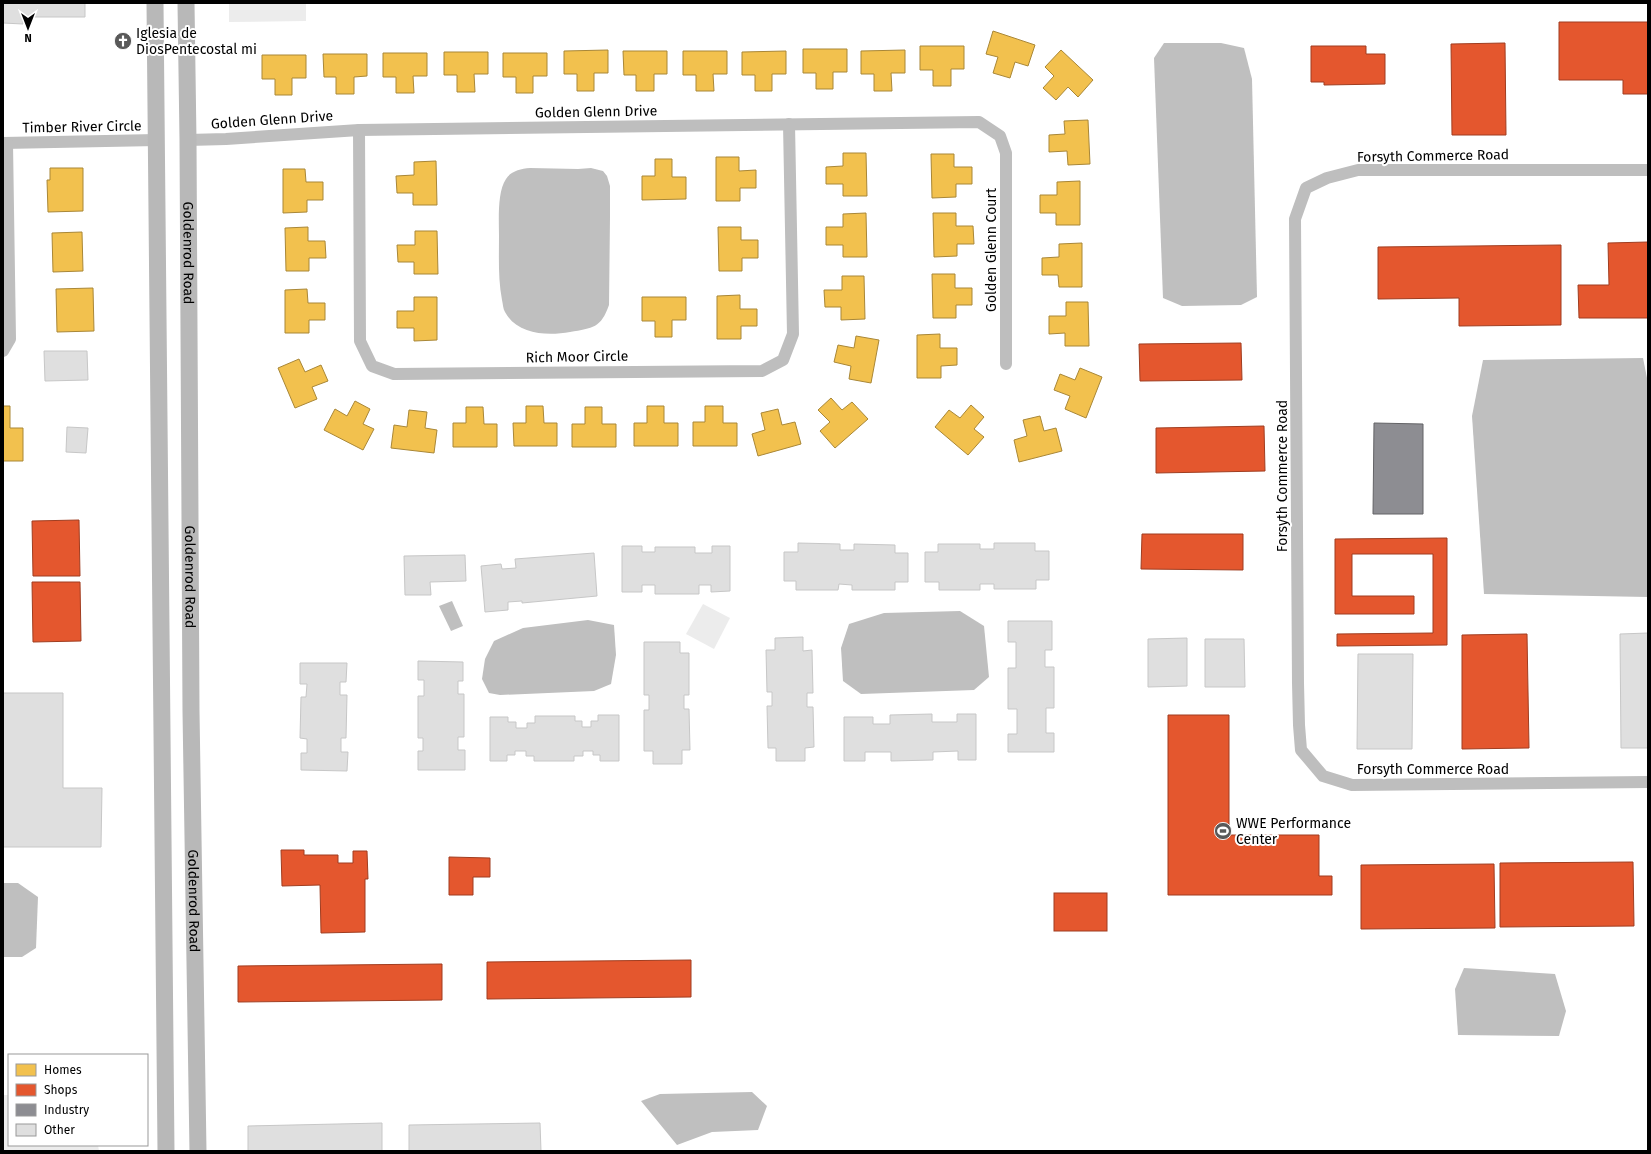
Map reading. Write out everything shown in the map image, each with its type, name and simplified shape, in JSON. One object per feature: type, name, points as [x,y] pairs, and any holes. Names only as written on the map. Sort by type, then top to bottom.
[{"type":"main road","name":"Goldenrod Road","points":[[155,3],[166,1151]]},
{"type":"main road","name":"Goldenrod Road","points":[[186,3],[191,711],[198,1151]]},
{"type":"street","name":"Golden Glenn Drive","points":[[188,140],[226,139],[359,130],[979,122],[1000,136]]},
{"type":"street","name":"Rich Moor Circle","points":[[359,130],[360,342],[372,366],[394,374],[762,371],[783,360],[793,334],[789,124]]},
{"type":"street","name":"Golden Glenn Court","points":[[1000,136],[1006,153],[1006,364]]},
{"type":"street","name":"Timber River Circle","points":[[3,351],[10,339],[5,143],[157,140]]},
{"type":"street","name":"Forsyth Commerce Road","points":[[1648,170],[1358,170],[1327,178],[1306,188],[1295,219],[1298,689],[1301,750],[1323,776],[1352,785],[1648,782]]},
{"type":"shaded area","points":[[229,3],[306,3],[306,21],[229,22]]},
{"type":"shaded area","points":[[1164,43],[1221,43],[1244,48],[1252,79],[1257,297],[1241,305],[1182,306],[1163,298],[1154,58]]},
{"type":"shaded area","points":[[530,168],[591,168],[603,171],[607,176],[610,186],[609,305],[606,313],[599,323],[590,328],[552,334],[534,332],[517,325],[510,320],[504,311],[499,268],[499,215],[501,191],[510,174],[519,170]]},
{"type":"shaded area","points":[[1643,358],[1648,383],[1648,597],[1484,594],[1472,416],[1483,360]]},
{"type":"shaded area","points":[[452,601],[463,626],[451,631],[439,606]]},
{"type":"shaded area","points":[[703,604],[730,618],[714,649],[686,634]]},
{"type":"shaded area","points":[[960,611],[984,626],[989,677],[974,690],[861,694],[843,681],[841,648],[849,624],[884,613]]},
{"type":"shaded area","points":[[588,620],[614,625],[616,655],[611,684],[594,691],[500,695],[489,693],[482,679],[485,659],[494,641],[523,628]]},
{"type":"shaded area","points":[[3,883],[18,883],[38,897],[36,948],[22,957],[3,957]]},
{"type":"shaded area","points":[[1464,968],[1555,974],[1566,1011],[1559,1036],[1458,1035],[1455,989]]},
{"type":"shaded area","points":[[752,1092],[767,1106],[758,1130],[712,1132],[677,1145],[641,1101],[660,1094]]},
{"type":"shaded area","points":[[3,1095],[8,1095],[8,1146],[98,1146],[99,1151],[3,1151]]},
{"type":"building: Homes","points":[[993,31],[1035,45],[1028,66],[1015,62],[1010,78],[993,73],[998,57],[986,54]]},
{"type":"building: Homes","points":[[920,46],[964,46],[964,69],[951,69],[951,86],[933,86],[933,70],[920,70]]},
{"type":"building: Homes","points":[[803,49],[847,49],[847,72],[833,72],[833,89],[816,89],[816,73],[803,73]]},
{"type":"building: Homes","points":[[608,50],[608,73],[594,73],[594,91],[577,91],[577,74],[564,74],[564,51]]},
{"type":"building: Homes","points":[[905,50],[905,73],[891,73],[892,91],[874,91],[874,74],[861,74],[861,51]]},
{"type":"building: Homes","points":[[1061,50],[1093,80],[1078,97],[1068,87],[1056,100],[1043,88],[1054,76],[1045,67]]},
{"type":"building: Homes","points":[[623,51],[667,51],[667,74],[654,74],[654,91],[636,91],[636,75],[624,75]]},
{"type":"building: Homes","points":[[683,51],[727,51],[727,74],[713,74],[714,91],[696,91],[696,75],[683,75]]},
{"type":"building: Homes","points":[[786,51],[786,74],[772,74],[772,91],[755,91],[755,75],[742,75],[742,52]]},
{"type":"building: Homes","points":[[444,52],[488,52],[488,74],[474,74],[475,92],[457,92],[457,75],[444,75]]},
{"type":"building: Homes","points":[[383,53],[427,53],[427,76],[413,76],[414,93],[396,93],[396,77],[383,77]]},
{"type":"building: Homes","points":[[503,53],[547,53],[547,76],[533,76],[533,93],[516,93],[516,77],[503,77]]},
{"type":"building: Homes","points":[[323,54],[367,54],[367,76],[354,77],[354,94],[336,94],[336,77],[324,77]]},
{"type":"building: Homes","points":[[262,55],[306,55],[306,78],[292,78],[292,95],[275,95],[275,79],[262,79]]},
{"type":"building: Homes","points":[[1088,120],[1090,164],[1068,165],[1067,151],[1049,152],[1049,135],[1065,134],[1064,121]]},
{"type":"building: Homes","points":[[843,153],[866,153],[867,196],[843,196],[843,184],[826,184],[826,167],[843,166]]},
{"type":"building: Homes","points":[[931,154],[954,154],[954,167],[972,167],[972,184],[956,184],[956,197],[932,198]]},
{"type":"building: Homes","points":[[716,157],[739,157],[739,171],[756,170],[756,188],[740,188],[740,201],[716,201]]},
{"type":"building: Homes","points":[[655,159],[672,159],[672,177],[686,177],[686,199],[642,200],[642,176],[655,176]]},
{"type":"building: Homes","points":[[436,161],[437,205],[413,205],[413,193],[397,193],[396,176],[414,175],[414,162]]},
{"type":"building: Homes","points":[[50,168],[83,168],[83,211],[48,212],[47,180],[50,180]]},
{"type":"building: Homes","points":[[283,169],[305,169],[306,182],[323,182],[323,200],[307,200],[307,212],[283,213]]},
{"type":"building: Homes","points":[[1080,181],[1080,225],[1056,225],[1056,213],[1040,213],[1040,195],[1057,195],[1057,182]]},
{"type":"building: Homes","points":[[866,213],[867,257],[843,257],[843,245],[826,245],[826,227],[843,227],[843,214]]},
{"type":"building: Homes","points":[[933,213],[956,213],[956,226],[973,226],[974,244],[957,244],[957,256],[934,257]]},
{"type":"building: Homes","points":[[308,227],[308,241],[325,241],[326,258],[309,258],[309,271],[286,271],[285,228]]},
{"type":"building: Homes","points":[[718,227],[741,227],[741,240],[758,240],[758,258],[742,258],[742,271],[719,271]]},
{"type":"building: Homes","points":[[415,231],[437,231],[438,274],[414,274],[414,262],[398,262],[397,245],[415,245]]},
{"type":"building: Homes","points":[[82,232],[83,271],[53,272],[52,233]]},
{"type":"building: Homes","points":[[1082,243],[1082,287],[1059,287],[1058,275],[1042,275],[1042,258],[1059,257],[1059,244]]},
{"type":"building: Homes","points":[[932,274],[955,274],[955,288],[972,288],[972,305],[956,305],[956,318],[933,318]]},
{"type":"building: Homes","points":[[842,276],[864,276],[865,319],[841,320],[841,307],[825,307],[824,290],[842,290]]},
{"type":"building: Homes","points":[[93,288],[94,331],[57,332],[56,289]]},
{"type":"building: Homes","points":[[307,289],[308,303],[325,303],[325,320],[309,320],[309,333],[285,333],[285,290]]},
{"type":"building: Homes","points":[[740,295],[740,309],[757,309],[757,326],[741,326],[741,339],[717,339],[717,296]]},
{"type":"building: Homes","points":[[414,297],[437,297],[437,340],[414,341],[414,328],[397,328],[397,311],[414,311]]},
{"type":"building: Homes","points":[[642,297],[686,297],[686,320],[672,320],[672,337],[655,337],[655,321],[642,321]]},
{"type":"building: Homes","points":[[1066,302],[1088,302],[1089,346],[1065,346],[1065,333],[1049,334],[1049,316],[1066,316]]},
{"type":"building: Homes","points":[[940,334],[940,348],[957,348],[957,365],[941,366],[941,378],[917,378],[917,335]]},
{"type":"building: Homes","points":[[856,336],[879,340],[871,383],[849,379],[851,366],[834,362],[838,345],[854,348]]},
{"type":"building: Homes","points":[[299,359],[305,372],[321,365],[328,381],[312,387],[317,399],[295,408],[278,368]]},
{"type":"building: Homes","points":[[1080,368],[1102,377],[1086,418],[1065,409],[1070,396],[1054,390],[1060,374],[1075,380]]},
{"type":"building: Homes","points":[[831,398],[842,410],[852,402],[868,419],[835,448],[820,431],[830,422],[818,410]]},
{"type":"building: Homes","points":[[355,401],[370,409],[363,424],[374,429],[363,450],[324,430],[335,409],[347,416]]},
{"type":"building: Homes","points":[[971,405],[984,417],[974,429],[984,437],[968,455],[935,427],[949,410],[960,418]]},
{"type":"building: Homes","points":[[3,406],[10,406],[10,428],[23,428],[23,461],[3,461]]},
{"type":"building: Homes","points":[[526,406],[543,406],[544,423],[557,423],[557,446],[514,446],[513,423],[526,423]]},
{"type":"building: Homes","points":[[647,406],[664,406],[664,423],[678,423],[678,446],[634,446],[634,423],[647,423]]},
{"type":"building: Homes","points":[[705,406],[723,406],[723,423],[737,423],[737,446],[693,446],[693,422],[705,422]]},
{"type":"building: Homes","points":[[466,407],[483,407],[484,424],[497,424],[497,447],[453,447],[453,423],[466,423]]},
{"type":"building: Homes","points":[[585,407],[602,407],[602,424],[616,424],[616,447],[572,447],[572,424],[585,424]]},
{"type":"building: Homes","points":[[778,409],[782,425],[795,422],[801,444],[758,456],[752,434],[765,430],[761,413]]},
{"type":"building: Homes","points":[[409,410],[427,412],[425,428],[437,430],[434,453],[391,448],[394,425],[407,427]]},
{"type":"building: Homes","points":[[1040,416],[1044,431],[1056,428],[1062,451],[1019,462],[1014,440],[1027,436],[1023,420]]},
{"type":"building: Shops","points":[[1559,22],[1648,22],[1648,94],[1623,94],[1623,80],[1559,80]]},
{"type":"building: Shops","points":[[1505,43],[1506,135],[1452,135],[1451,44]]},
{"type":"building: Shops","points":[[1311,46],[1366,46],[1366,54],[1385,54],[1385,84],[1324,85],[1324,82],[1311,82]]},
{"type":"building: Shops","points":[[1648,242],[1648,318],[1579,318],[1578,285],[1609,285],[1608,243]]},
{"type":"building: Shops","points":[[1561,245],[1561,325],[1459,326],[1459,298],[1378,299],[1378,247]]},
{"type":"building: Shops","points":[[1241,343],[1242,380],[1140,381],[1139,344]]},
{"type":"building: Shops","points":[[1264,426],[1265,471],[1156,473],[1156,428]]},
{"type":"building: Shops","points":[[79,520],[80,576],[33,576],[32,521]]},
{"type":"building: Shops","points":[[1142,534],[1243,534],[1243,570],[1141,569]]},
{"type":"building: Shops","points":[[1447,538],[1447,645],[1337,646],[1337,634],[1433,633],[1433,554],[1352,554],[1352,596],[1414,596],[1414,614],[1335,614],[1335,539]]},
{"type":"building: Shops","points":[[32,582],[80,582],[81,641],[33,642]]},
{"type":"building: Shops","points":[[1527,634],[1529,748],[1462,749],[1462,635]]},
{"type":"building: Shops","points":[[1168,715],[1229,715],[1229,835],[1319,835],[1319,876],[1332,876],[1332,895],[1168,895]]},
{"type":"building: Shops","points":[[281,850],[304,850],[304,855],[338,855],[338,863],[353,863],[353,851],[367,851],[368,879],[365,879],[365,932],[321,933],[320,885],[282,886]]},
{"type":"building: Shops","points":[[449,857],[490,858],[490,877],[473,877],[473,895],[449,895]]},
{"type":"building: Shops","points":[[1633,862],[1634,926],[1500,927],[1500,863]]},
{"type":"building: Shops","points":[[1494,864],[1495,928],[1361,929],[1361,865]]},
{"type":"building: Shops","points":[[1054,893],[1107,893],[1107,931],[1054,931]]},
{"type":"building: Shops","points":[[691,960],[691,997],[487,999],[487,962]]},
{"type":"building: Shops","points":[[442,964],[442,1000],[238,1002],[238,966]]},
{"type":"building: Industry","points":[[1374,423],[1423,424],[1423,514],[1373,514]]},
{"type":"building: Other","points":[[3,3],[85,3],[85,17],[23,17],[23,24],[3,23]]},
{"type":"building: Other","points":[[44,351],[87,351],[88,380],[45,381]]},
{"type":"building: Other","points":[[67,427],[88,428],[86,453],[66,452]]},
{"type":"building: Other","points":[[798,543],[840,544],[840,550],[854,550],[854,544],[895,545],[895,553],[908,553],[908,582],[895,582],[895,590],[852,590],[852,585],[839,584],[838,590],[796,590],[796,581],[784,581],[784,552],[798,552]]},
{"type":"building: Other","points":[[994,543],[1035,543],[1035,551],[1049,551],[1049,580],[1036,580],[1036,589],[994,589],[994,584],[980,584],[980,590],[939,590],[939,582],[925,582],[925,552],[938,552],[938,544],[980,544],[980,549],[994,549]]},
{"type":"building: Other","points":[[622,546],[642,546],[642,552],[655,552],[655,547],[695,547],[695,553],[712,553],[712,546],[730,546],[730,591],[711,592],[711,585],[699,585],[699,594],[655,594],[655,585],[642,585],[642,592],[622,592]]},
{"type":"building: Other","points":[[594,553],[597,596],[522,603],[522,601],[508,602],[508,610],[485,612],[481,566],[501,564],[502,569],[516,568],[515,559]]},
{"type":"building: Other","points":[[465,555],[466,581],[430,582],[431,595],[405,595],[404,556]]},
{"type":"building: Other","points":[[1008,621],[1052,621],[1052,650],[1045,650],[1045,667],[1054,667],[1054,708],[1046,708],[1046,733],[1054,733],[1054,752],[1008,752],[1008,734],[1017,734],[1017,709],[1008,709],[1008,668],[1016,668],[1016,642],[1008,642]]},
{"type":"building: Other","points":[[1648,633],[1648,748],[1621,748],[1620,634]]},
{"type":"building: Other","points":[[803,637],[803,651],[812,650],[813,693],[807,693],[807,707],[813,707],[814,747],[805,748],[805,761],[776,761],[776,748],[768,748],[767,706],[772,706],[772,692],[767,692],[766,650],[775,650],[775,638]]},
{"type":"building: Other","points":[[1187,638],[1187,686],[1148,687],[1148,639]]},
{"type":"building: Other","points":[[1205,639],[1244,639],[1245,687],[1205,687]]},
{"type":"building: Other","points":[[644,642],[680,642],[680,653],[689,653],[689,695],[684,695],[684,709],[689,709],[690,750],[682,750],[682,764],[653,764],[653,751],[644,751],[644,710],[649,710],[649,695],[644,695]]},
{"type":"building: Other","points":[[1358,654],[1413,654],[1412,749],[1357,749]]},
{"type":"building: Other","points":[[418,661],[463,662],[463,681],[458,681],[458,694],[464,694],[464,737],[458,737],[458,750],[465,750],[465,770],[418,770],[418,751],[423,751],[423,738],[418,738],[418,696],[424,696],[424,680],[418,680]]},
{"type":"building: Other","points":[[300,663],[347,663],[346,682],[340,682],[340,695],[347,695],[346,738],[341,738],[341,752],[348,752],[347,771],[301,770],[301,753],[307,753],[307,739],[300,738],[301,697],[306,697],[307,684],[300,684]]},
{"type":"building: Other","points":[[3,693],[63,693],[63,788],[102,788],[101,847],[3,847]]},
{"type":"building: Other","points":[[932,714],[932,722],[957,722],[957,714],[976,714],[976,760],[958,760],[958,751],[933,752],[933,760],[891,761],[891,752],[865,752],[865,761],[844,761],[844,717],[873,717],[873,724],[890,724],[890,715]]},
{"type":"building: Other","points":[[598,715],[619,715],[619,761],[600,761],[600,755],[593,755],[593,751],[583,751],[583,756],[574,756],[574,761],[534,761],[534,756],[526,756],[526,751],[515,751],[515,755],[507,755],[507,761],[490,761],[490,717],[508,717],[508,722],[516,722],[516,728],[527,728],[527,723],[535,723],[535,716],[575,716],[575,721],[582,721],[582,727],[591,727],[591,721],[598,721]]},
{"type":"building: Other","points":[[382,1123],[382,1151],[248,1151],[248,1126]]},
{"type":"building: Other","points":[[540,1123],[541,1151],[409,1151],[409,1125]]},
{"type":"place","name":"Iglesia de DiosPentecostal mi","points":[[123,41]]},
{"type":"place","name":"WWE Performance Center","points":[[1223,831]]}]
